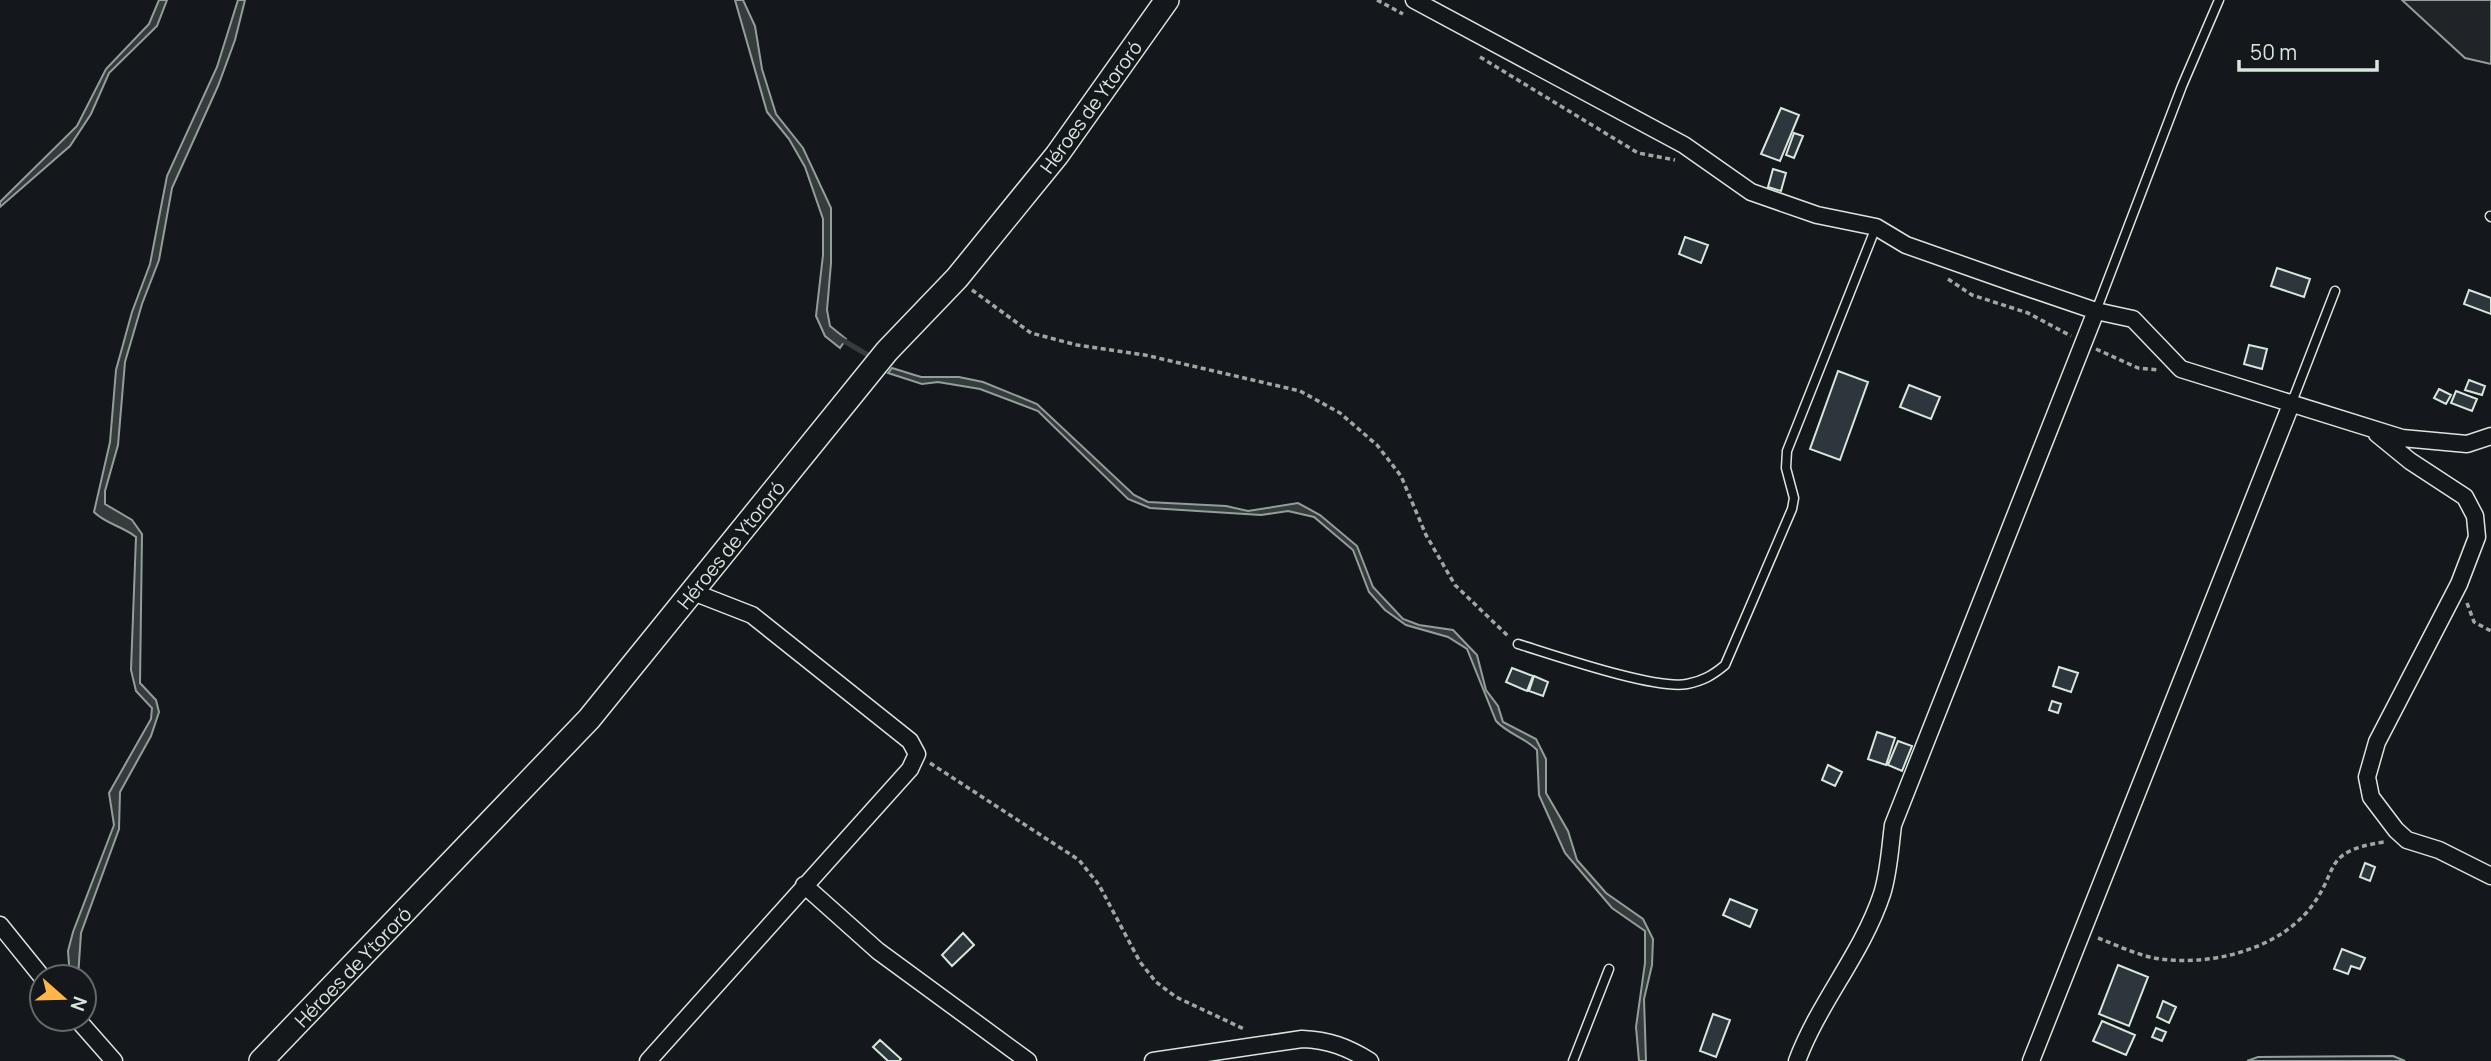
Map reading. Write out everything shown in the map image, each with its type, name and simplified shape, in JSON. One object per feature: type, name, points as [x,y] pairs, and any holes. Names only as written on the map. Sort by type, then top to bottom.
[{"type":"main road","name":"Héroes de Ytororó","points":[[261,1061],[589,719],[887,351],[957,278],[1058,155],[1167,0]]},
{"type":"street","points":[[1414,0],[1684,145],[1751,192],[1817,215],[1876,227],[1906,245],[2095,311],[2133,318],[2181,369],[2402,438],[2491,448]]},
{"type":"street","points":[[1797,1061],[1821,1006],[1859,944],[1882,892],[1893,825],[2095,311]]},
{"type":"street","points":[[2031,1061],[2292,402]]},
{"type":"street","points":[[2373,430],[2410,461],[2465,497],[2475,516],[2476,537],[2459,584],[2377,742],[2367,777],[2376,805],[2407,840],[2439,850],[2491,876]]},
{"type":"street","points":[[2467,444],[2491,436]]},
{"type":"street","points":[[648,1061],[910,769],[917,754],[910,741],[752,615],[693,592]]},
{"type":"street","points":[[804,885],[878,951],[1028,1061]]},
{"type":"street","points":[[0,925],[31,963]]},
{"type":"street","points":[[89,1033],[114,1061]]},
{"type":"street","points":[[1153,1061],[1302,1039],[1325,1040],[1347,1047],[1370,1061]]},
{"type":"lane","points":[[2095,311],[2182,86],[2219,0]]},
{"type":"lane","points":[[1518,645],[1656,683],[1684,685],[1707,679],[1725,665],[1792,509],[1794,498],[1786,468],[1787,451],[1876,227]]},
{"type":"lane","points":[[2292,402],[2335,291]]},
{"type":"lane","points":[[1573,1061],[1609,969]]},
{"type":"path","points":[[1377,0],[1405,15]]},
{"type":"path","points":[[1476,54],[1598,126],[1638,153],[1678,161]]},
{"type":"path","points":[[1942,274],[1972,295],[2028,313],[2138,368],[2181,369]]},
{"type":"path","points":[[957,278],[1002,315],[1031,333],[1289,388],[1340,414],[1377,445],[1401,476],[1426,535],[1455,585],[1518,645]]},
{"type":"path","points":[[2459,584],[2474,622],[2491,631]]},
{"type":"path","points":[[917,754],[1079,860],[1099,885],[1140,962],[1156,982],[1176,997],[1270,1042]]},
{"type":"path","points":[[2081,932],[2151,957],[2173,960],[2194,961],[2253,947],[2286,932],[2308,910],[2340,855],[2348,849],[2407,840]]},
{"type":"shaded area","points":[[159,0],[167,0],[157,26],[109,73],[91,114],[70,146],[0,207],[0,202],[77,126],[106,69],[149,24]]},
{"type":"shaded area","points":[[238,0],[245,0],[235,40],[218,86],[172,188],[159,260],[142,304],[125,362],[118,445],[105,491],[105,504],[132,520],[142,534],[140,683],[156,700],[159,712],[151,736],[120,792],[119,829],[81,933],[79,963],[69,963],[68,951],[73,932],[114,825],[109,793],[151,719],[152,708],[136,691],[131,670],[136,537],[94,512],[110,442],[116,370],[132,312],[150,264],[167,176],[217,67]]},
{"type":"shaded area","points":[[735,0],[743,0],[755,26],[762,69],[776,114],[803,148],[831,208],[831,263],[827,310],[830,326],[846,339],[840,348],[825,336],[816,316],[823,255],[823,219],[805,167],[789,139],[767,112]]},
{"type":"shaded area","points":[[2402,0],[2491,0],[2491,64],[2465,58]]},
{"type":"shaded area","points":[[892,368],[921,377],[959,377],[983,382],[1037,404],[1134,495],[1148,502],[1226,506],[1248,511],[1298,503],[1320,515],[1357,546],[1373,587],[1403,619],[1419,625],[1453,630],[1477,655],[1486,690],[1498,706],[1503,722],[1536,739],[1546,759],[1546,793],[1568,831],[1577,860],[1606,893],[1643,919],[1653,939],[1652,965],[1644,999],[1646,1061],[1639,1061],[1636,1027],[1645,963],[1645,931],[1612,908],[1565,853],[1539,795],[1537,750],[1496,721],[1467,649],[1448,637],[1406,625],[1385,610],[1369,592],[1353,550],[1314,517],[1288,511],[1261,515],[1150,508],[1128,499],[1038,411],[980,389],[938,382],[922,384],[888,373]]},
{"type":"shaded area","points":[[2393,1056],[2405,1061],[2247,1061],[2258,1057]]},
{"type":"building","points":[[1781,108],[1799,115],[1780,161],[1761,154]]},
{"type":"building","points":[[1794,133],[1803,136],[1794,158],[1786,155]]},
{"type":"building","points":[[1773,169],[1786,173],[1781,191],[1768,187]]},
{"type":"building","points":[[1685,237],[1708,245],[1701,263],[1679,254]]},
{"type":"building","points":[[2277,268],[2310,279],[2304,297],[2271,286]]},
{"type":"building","points":[[2469,290],[2491,298],[2491,314],[2464,304]]},
{"type":"building","points":[[2249,345],[2267,349],[2262,369],[2244,364]]},
{"type":"building","points":[[1838,371],[1868,382],[1840,460],[1810,449]]},
{"type":"building","points":[[2469,380],[2485,386],[2482,395],[2465,390]]},
{"type":"building","points":[[1909,385],[1940,397],[1931,419],[1900,407]]},
{"type":"building","points":[[2439,389],[2451,395],[2446,404],[2434,398]]},
{"type":"building","points":[[2456,391],[2477,399],[2472,411],[2451,403]]},
{"type":"building","points":[[2059,667],[2078,673],[2071,692],[2053,686]]},
{"type":"building","points":[[1512,668],[1533,676],[1527,691],[1506,682]]},
{"type":"building","points":[[1534,676],[1548,682],[1543,696],[1529,691]]},
{"type":"building","points":[[2052,701],[2061,704],[2058,713],[2049,710]]},
{"type":"building","points":[[1877,732],[1895,738],[1886,765],[1868,759]]},
{"type":"building","points":[[1898,741],[1912,746],[1902,771],[1888,765]]},
{"type":"building","points":[[1828,765],[1842,772],[1835,786],[1822,780]]},
{"type":"building","points":[[2365,863],[2375,867],[2370,881],[2360,877]]},
{"type":"building","points":[[1730,899],[1757,910],[1750,927],[1723,915]]},
{"type":"building","points":[[963,933],[974,945],[952,966],[942,955]]},
{"type":"building","points":[[2342,949],[2365,958],[2360,969],[2351,966],[2348,974],[2334,969]]},
{"type":"building","points":[[2118,965],[2148,977],[2129,1026],[2099,1014]]},
{"type":"building","points":[[2163,1001],[2176,1007],[2169,1023],[2157,1017]]},
{"type":"building","points":[[1713,1014],[1730,1020],[1716,1057],[1700,1051]]},
{"type":"building","points":[[2102,1021],[2135,1035],[2126,1055],[2093,1041]]},
{"type":"building","points":[[2156,1028],[2166,1032],[2162,1041],[2152,1037]]},
{"type":"building","points":[[880,1040],[901,1059],[899,1061],[888,1061],[873,1047]]},
{"type":"waterway","points":[[839,338],[873,358]]}]
